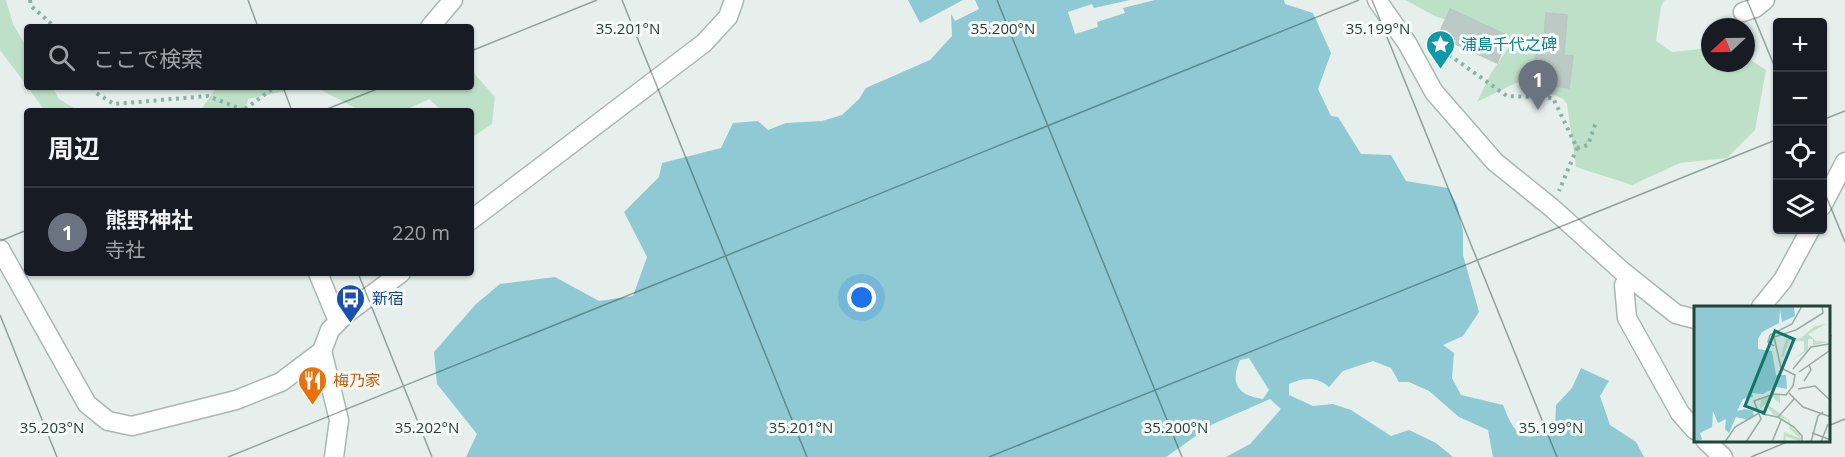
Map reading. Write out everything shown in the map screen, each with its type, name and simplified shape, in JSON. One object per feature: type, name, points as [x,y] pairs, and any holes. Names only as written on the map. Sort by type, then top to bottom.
[{"type":"street","points":[[433,24],[453,0]]},
{"type":"street","points":[[474,218],[704,43],[728,16],[735,0]]},
{"type":"street","points":[[1377,0],[1407,43],[1434,92],[1495,162],[1552,208],[1629,277],[1676,314],[1694,319]]},
{"type":"street","points":[[1743,12],[1755,8],[1765,0]]},
{"type":"street","points":[[1827,196],[1845,162]]},
{"type":"street","points":[[1762,306],[1783,280],[1808,234]]},
{"type":"street","points":[[0,249],[87,404],[108,421],[132,426],[236,400],[282,382],[322,351],[330,330],[338,321],[397,276]]},
{"type":"street","points":[[319,276],[338,321]]},
{"type":"street","points":[[1629,277],[1624,285],[1627,318],[1680,413],[1694,429]]},
{"type":"street","points":[[322,351],[339,420],[334,457]]},
{"type":"street","points":[[1706,442],[1723,457]]},
{"type":"path","points":[[30,0],[31,6],[52,24]]},
{"type":"path","points":[[1407,43],[1438,47],[1507,96],[1553,98],[1577,148],[1552,208]]},
{"type":"path","points":[[94,90],[114,104],[208,96],[241,108]]},
{"type":"path","points":[[249,108],[271,90]]},
{"type":"path","points":[[1577,148],[1588,145],[1596,122]]},
{"type":"green space","points":[[0,0],[6,0],[13,24],[24,43],[24,82],[0,50]]},
{"type":"green space","points":[[1405,0],[1665,0],[1661,6],[1656,41],[1672,52],[1701,49],[1701,72],[1755,72],[1755,63],[1766,70],[1755,130],[1727,158],[1680,163],[1632,185],[1576,167],[1567,104],[1563,99],[1522,80],[1477,102],[1491,73],[1513,41],[1437,17]]},
{"type":"green space","points":[[474,73],[495,97],[492,124],[474,136],[474,108],[439,108],[429,99],[410,108],[355,108],[321,90],[474,90]]},
{"type":"green space","points":[[30,90],[54,90],[59,99],[74,108],[43,108]]},
{"type":"green space","points":[[215,90],[289,90],[248,99],[246,108],[202,108]]},
{"type":"water","points":[[908,0],[963,0],[920,23]]},
{"type":"water","points":[[975,0],[1130,0],[1094,8],[1092,4],[1068,12],[1075,34],[1098,27],[1097,22],[1125,13],[1123,8],[1155,0],[1284,0],[1285,4],[1313,13],[1331,53],[1318,89],[1331,116],[1338,117],[1361,154],[1391,155],[1406,181],[1448,188],[1457,205],[1463,231],[1463,255],[1479,312],[1463,336],[1443,345],[1454,353],[1452,378],[1461,395],[1503,405],[1512,424],[1521,434],[1535,436],[1544,434],[1555,430],[1556,405],[1572,388],[1581,368],[1609,381],[1600,396],[1610,425],[1636,442],[1644,457],[1493,457],[1488,430],[1459,417],[1429,391],[1409,382],[1399,382],[1391,368],[1373,361],[1343,371],[1329,387],[1319,381],[1309,379],[1289,384],[1289,395],[1313,406],[1333,404],[1351,410],[1391,436],[1409,430],[1436,443],[1453,457],[466,457],[477,434],[437,384],[434,352],[476,304],[500,284],[555,277],[599,301],[633,296],[647,257],[624,212],[659,177],[662,163],[721,148],[733,123],[758,121],[768,130],[786,123],[822,121],[842,115],[859,99],[866,88],[930,60],[952,36],[951,14],[955,21],[979,9]],"holes":[[[1249,358],[1269,390],[1263,399],[1242,392],[1236,382],[1240,360]]]},
{"type":"pier","points":[[1270,399],[1281,409],[1250,444],[1226,457],[1166,457],[1213,424]]},
{"type":"building","points":[[1450,9],[1509,36],[1497,63],[1438,36]]},
{"type":"building","points":[[1546,13],[1567,15],[1564,55],[1573,56],[1569,88],[1532,84],[1536,52],[1543,53]]},
{"type":"place","name":"浦島千代之碑","points":[[1440,70]]},
{"type":"place","name":"熊野神社","points":[[1538,110]]},
{"type":"place","name":"新宿","points":[[351,324]]},
{"type":"place","name":"梅乃家","points":[[312,406]]}]
